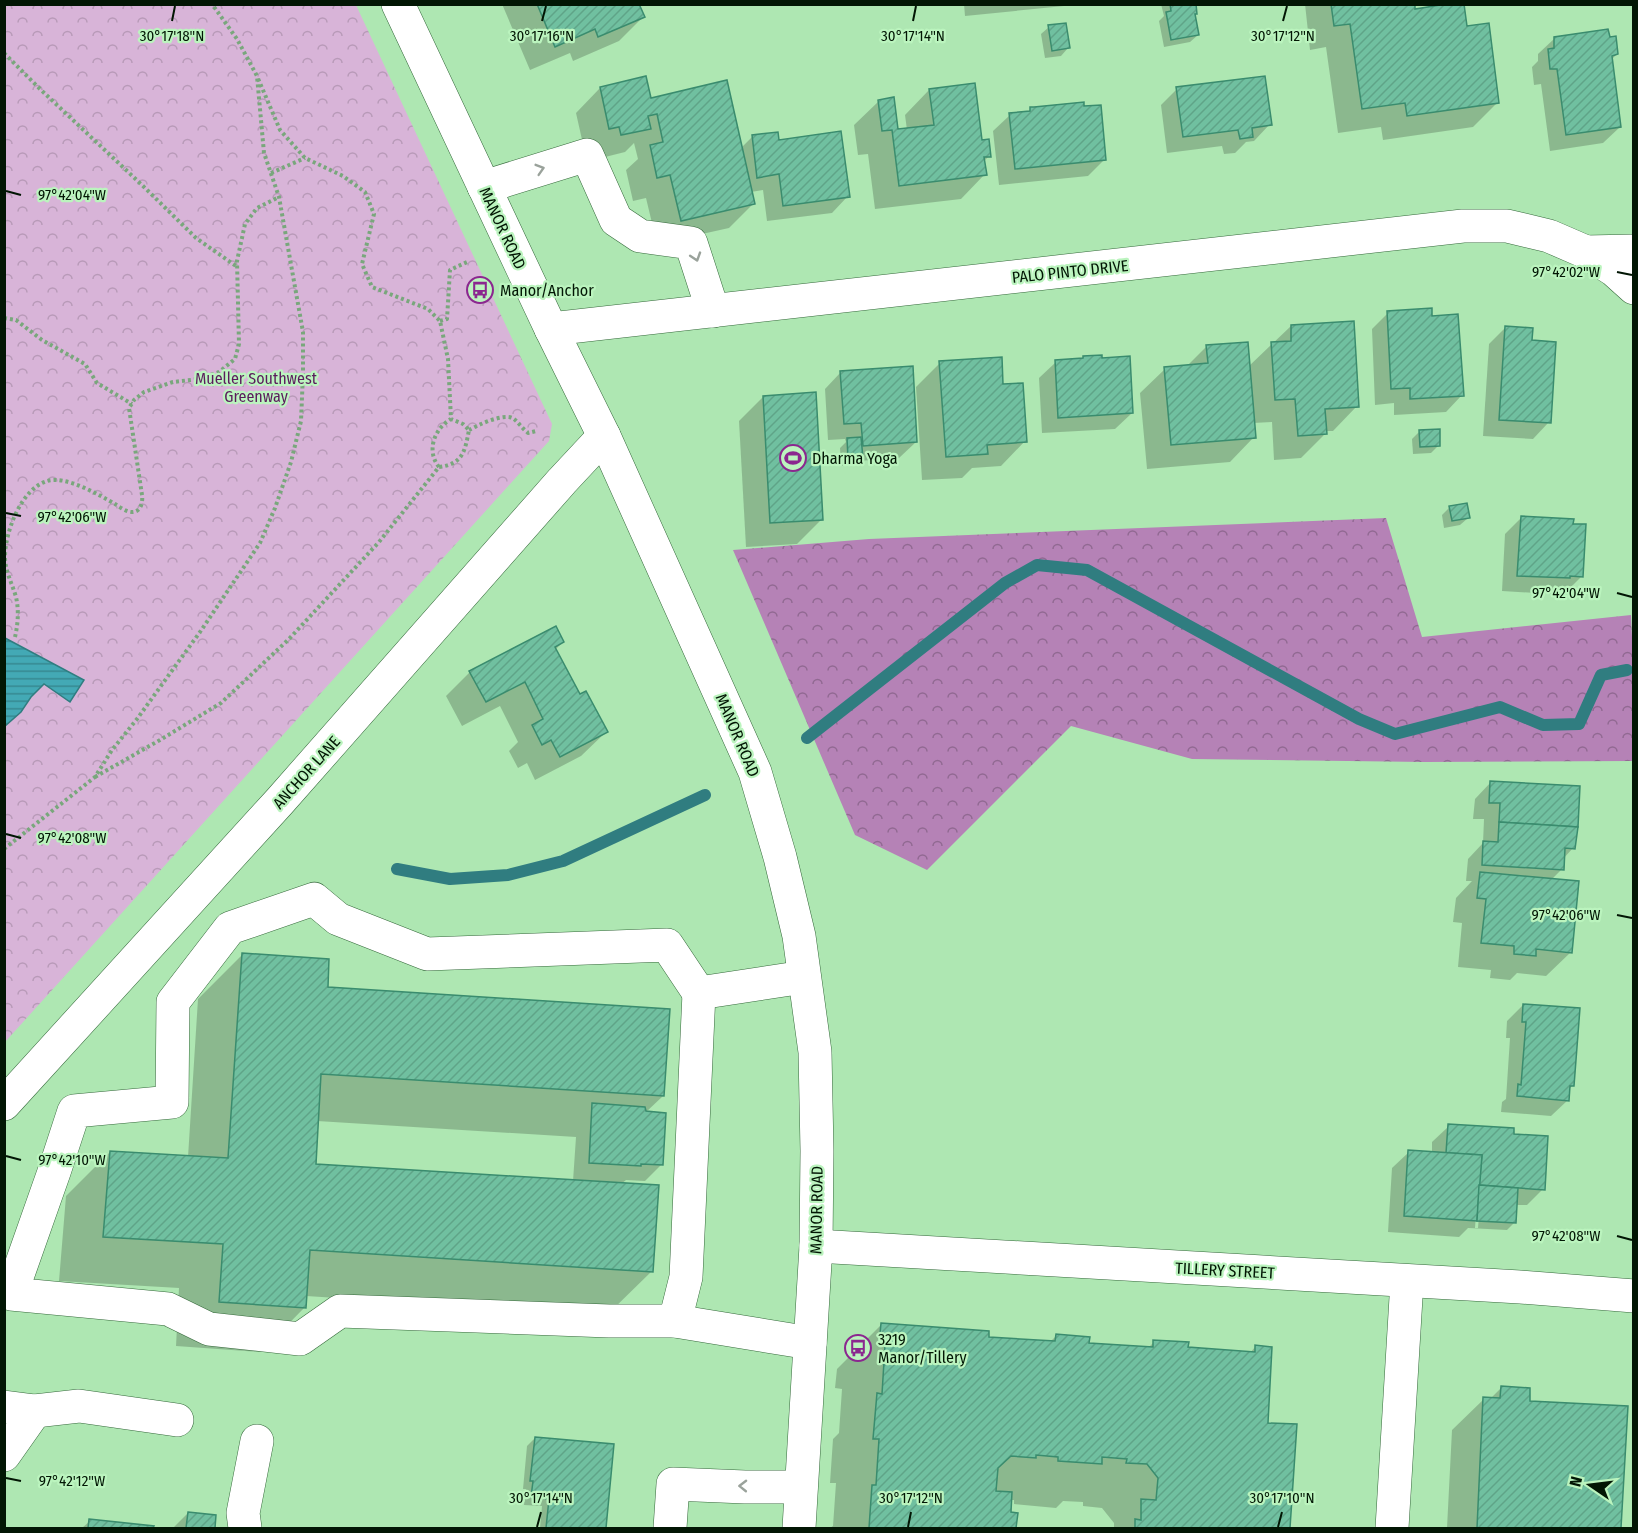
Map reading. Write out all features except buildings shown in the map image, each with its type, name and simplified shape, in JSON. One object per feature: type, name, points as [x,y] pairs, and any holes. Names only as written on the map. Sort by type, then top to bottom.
[{"type":"street","name":"MANOR ROAD","points":[[398,4],[604,436],[755,772],[780,857],[799,936],[815,1052],[816,1246],[799,1528]]},
{"type":"street","points":[[484,187],[587,155],[616,220],[640,236],[691,243],[713,311]]},
{"type":"street","name":"PALO PINTO DRIVE","points":[[551,329],[1463,226],[1507,226],[1549,236],[1586,252],[1614,270],[1634,288]]},
{"type":"street","name":"PALO PINTO DRIVE","points":[[1586,252],[1634,251]]},
{"type":"street","name":"ANCHOR LANE","points":[[4,1104],[280,801],[604,436]]},
{"type":"street","points":[[675,1321],[686,1277],[699,993],[667,945],[427,954],[338,919],[314,899],[230,928],[173,1002],[172,1102],[74,1111],[10,1294],[168,1309],[209,1329],[300,1339],[340,1311],[609,1321],[675,1321],[810,1343]]},
{"type":"street","points":[[699,993],[804,977]]},
{"type":"street","name":"TILLERY STREET","points":[[816,1246],[1520,1287],[1634,1296]]},
{"type":"street","points":[[1392,1528],[1407,1281]]},
{"type":"street","points":[[4,1455],[20,1409],[79,1406],[177,1420]]},
{"type":"street","points":[[246,1528],[243,1513],[256,1441]]},
{"type":"street","points":[[670,1528],[673,1484],[801,1487]]},
{"type":"path","points":[[212,4],[237,39],[257,76],[280,130],[305,158],[343,176],[365,192],[374,214],[362,264],[372,287],[428,309],[440,321],[448,359],[451,419]]},
{"type":"path","points":[[4,53],[196,238],[237,266]]},
{"type":"path","points":[[95,777],[112,750],[200,632],[260,543],[291,462],[301,421],[303,332],[279,197],[264,153],[257,76]]},
{"type":"path","points":[[271,173],[305,158]]},
{"type":"path","points":[[15,637],[18,621],[16,598],[7,571],[5,556],[10,526],[24,498],[47,480],[61,480],[128,511],[139,510],[142,495],[129,408],[134,400],[144,392],[173,382],[199,379],[219,372],[235,359],[239,344],[237,261],[245,224],[257,208],[279,197]]},
{"type":"path","points":[[440,321],[447,319],[450,270],[467,262]]},
{"type":"path","points":[[4,318],[16,320],[42,340],[85,364],[97,383],[132,404]]},
{"type":"path","points":[[469,430],[506,416],[514,419],[528,433],[536,431]]},
{"type":"path","points":[[451,419],[463,424],[469,430]]},
{"type":"path","points":[[440,467],[435,462],[432,451],[433,442],[438,430],[451,419]]},
{"type":"path","points":[[4,849],[95,777],[221,703],[289,639],[380,542],[440,467],[450,466],[457,462],[463,453],[469,430]]},
{"type":"green space","name":"Mueller Southwest Greenway","points":[[5,5],[356,5],[552,424],[549,441],[5,1042]]},
{"type":"green space","points":[[1386,518],[1422,637],[1631,615],[1634,681],[1633,761],[1425,762],[1192,759],[1071,726],[927,870],[855,835],[733,550],[869,539]]},
{"type":"water","points":[[5,638],[84,680],[70,702],[44,684],[21,712],[5,726]]},
{"type":"waterway","points":[[807,738],[1005,583],[1037,565],[1087,570],[1359,719],[1395,734],[1500,707],[1543,725],[1579,724],[1601,675],[1627,670]]},
{"type":"waterway","points":[[397,869],[450,879],[508,875],[563,861],[705,795]]},
{"type":"place","name":"Manor/Anchor","points":[[480,290]]},
{"type":"place","name":"Dharma Yoga","points":[[793,458]]},
{"type":"place","name":"3219 Manor/Tillery","points":[[858,1348]]}]
